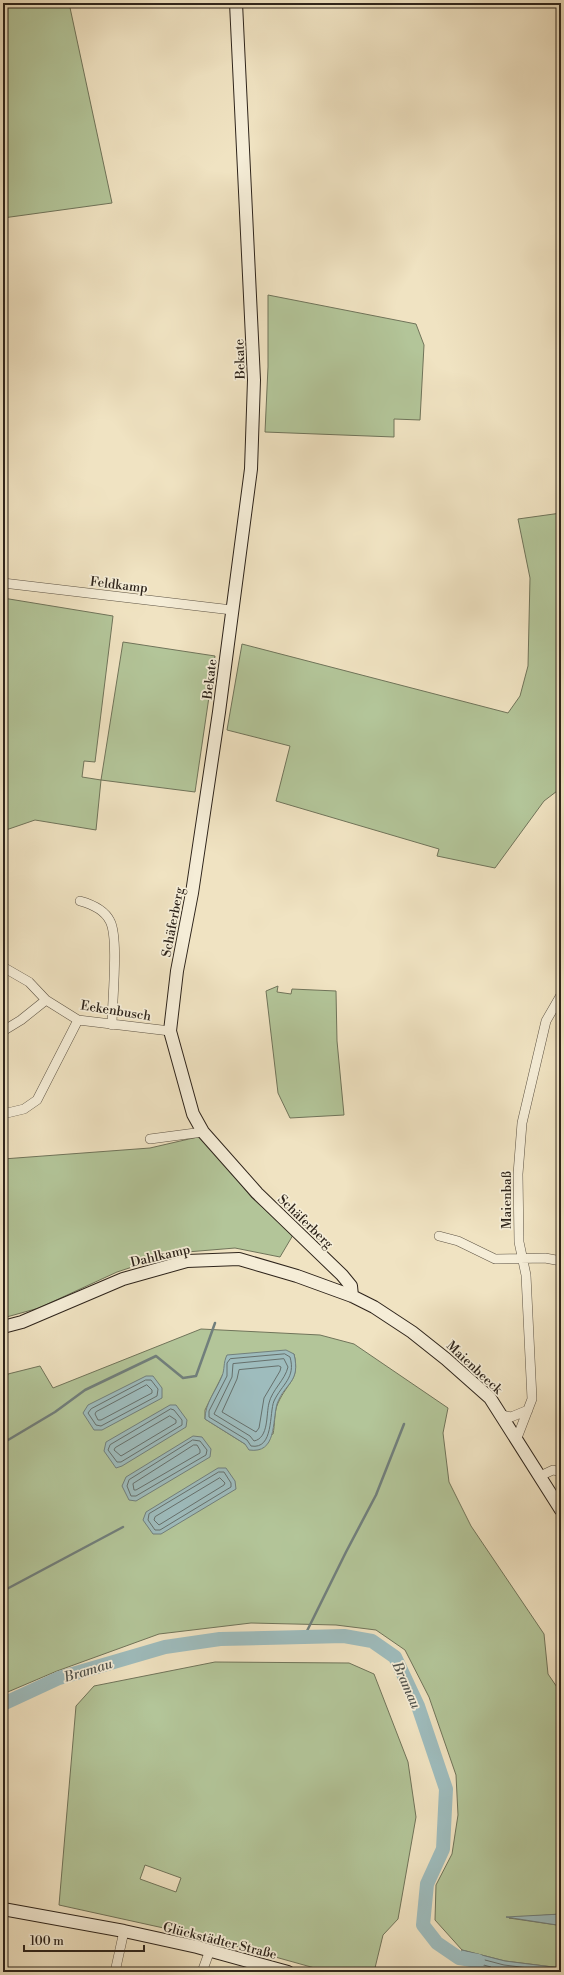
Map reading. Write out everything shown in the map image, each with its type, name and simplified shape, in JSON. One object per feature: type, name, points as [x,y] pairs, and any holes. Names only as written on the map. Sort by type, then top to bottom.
[{"type":"main road","name":"Bekate","points":[[218,712],[250,469],[254,380],[236,3]]},
{"type":"main road","name":"Schäferberg","points":[[218,712],[192,893],[176,971],[170,1031],[193,1114],[203,1132],[257,1193],[342,1275],[351,1286],[352,1296]]},
{"type":"main road","name":"Dahlkamp","points":[[3,1327],[22,1322],[123,1279],[187,1261],[239,1259],[298,1276],[352,1296]]},
{"type":"main road","name":"Maienbeeck","points":[[352,1296],[374,1306],[412,1332],[446,1358],[490,1398],[517,1438],[561,1510]]},
{"type":"main road","name":"Glückstädter Straße","points":[[3,1909],[124,1931],[210,1950],[288,1972]]},
{"type":"street","name":"Feldkamp","points":[[3,583],[232,610]]},
{"type":"street","points":[[80,901],[102,911],[110,921],[114,940],[112,1025]]},
{"type":"street","name":"Eekenbusch","points":[[3,967],[29,982],[46,1000],[78,1020],[170,1031]]},
{"type":"street","name":"Maienbaß","points":[[517,1438],[532,1399],[526,1275],[519,1242],[518,1174],[522,1123],[546,1022],[561,995]]},
{"type":"street","points":[[3,1031],[21,1020],[46,1000]]},
{"type":"street","points":[[3,1114],[24,1110],[37,1100],[78,1020]]},
{"type":"street","points":[[150,1139],[203,1132]]},
{"type":"street","points":[[439,1236],[458,1241],[495,1258],[544,1258],[561,1261]]},
{"type":"street","points":[[502,1415],[511,1417],[528,1410]]},
{"type":"street","points":[[540,1476],[553,1470],[561,1472]]},
{"type":"street","points":[[115,1972],[124,1931]]},
{"type":"street","points":[[202,1972],[210,1950]]},
{"type":"green space","points":[[3,3],[69,3],[112,203],[3,218]]},
{"type":"green space","points":[[268,295],[416,324],[424,345],[420,420],[394,419],[394,437],[265,432],[268,367]]},
{"type":"green space","points":[[561,513],[561,788],[544,801],[495,868],[437,856],[439,849],[276,801],[290,746],[227,730],[242,644],[508,713],[520,696],[528,666],[530,578],[518,519]]},
{"type":"green space","points":[[3,598],[113,616],[95,762],[84,761],[82,777],[101,780],[96,830],[35,820],[3,831]]},
{"type":"green space","points":[[123,642],[215,656],[195,792],[101,780]]},
{"type":"green space","points":[[278,986],[277,992],[291,994],[292,989],[336,991],[337,1041],[344,1115],[290,1118],[278,1093],[266,991]]},
{"type":"green space","points":[[202,1136],[252,1198],[293,1235],[280,1257],[235,1248],[175,1253],[117,1272],[39,1308],[3,1318],[3,1159],[150,1148]]},
{"type":"green space","points":[[201,1329],[320,1335],[354,1344],[448,1408],[443,1433],[449,1482],[471,1526],[544,1634],[548,1674],[561,1693],[561,1914],[509,1918],[557,1925],[561,1928],[561,1968],[505,1961],[462,1950],[435,1920],[436,1885],[452,1854],[458,1815],[456,1775],[429,1697],[405,1650],[376,1630],[336,1625],[251,1623],[159,1634],[57,1671],[3,1694],[3,1392],[8,1374],[40,1366],[53,1388]],"holes":[[[294,1354],[295,1370],[292,1380],[277,1406],[273,1434],[245,1444],[205,1419],[205,1410],[223,1374]]]},
{"type":"green space","points":[[215,1662],[349,1663],[374,1674],[408,1762],[416,1817],[398,1919],[383,1935],[374,1972],[329,1972],[200,1936],[59,1905],[76,1706],[94,1686]],"holes":[[[145,1865],[181,1878],[176,1892],[140,1879]]]},
{"type":"water","points":[[286,1350],[294,1354],[296,1364],[294,1377],[277,1404],[272,1435],[269,1442],[258,1450],[249,1450],[245,1444],[205,1419],[205,1413],[211,1397],[222,1376],[227,1355]]},
{"type":"water","points":[[146,1376],[153,1376],[162,1388],[162,1398],[102,1430],[94,1430],[83,1413],[88,1405]]},
{"type":"water","points":[[170,1405],[176,1405],[187,1420],[186,1427],[122,1466],[116,1468],[104,1451],[106,1442]]},
{"type":"water","points":[[193,1436],[202,1437],[211,1449],[210,1457],[136,1501],[129,1500],[122,1486],[126,1477]]},
{"type":"water","points":[[218,1468],[226,1468],[235,1481],[236,1489],[161,1534],[153,1534],[143,1520],[146,1512]]},
{"type":"water","points":[[561,1914],[561,1928],[557,1925],[506,1917]]},
{"type":"water","points":[[462,1950],[505,1961],[561,1968],[561,1972],[497,1972],[457,1962]]},
{"type":"waterway","points":[[3,1443],[55,1412],[85,1390],[156,1356],[183,1378],[196,1376],[215,1323]]},
{"type":"waterway","points":[[304,1637],[376,1495],[404,1424]]},
{"type":"waterway","points":[[3,1591],[123,1527]]},
{"type":"waterway","name":"Bramau","points":[[3,1704],[59,1678],[165,1647],[220,1639],[344,1636],[372,1641],[395,1657],[418,1706],[446,1789],[443,1849],[427,1884],[423,1925],[437,1943],[459,1958],[478,1961]]}]
